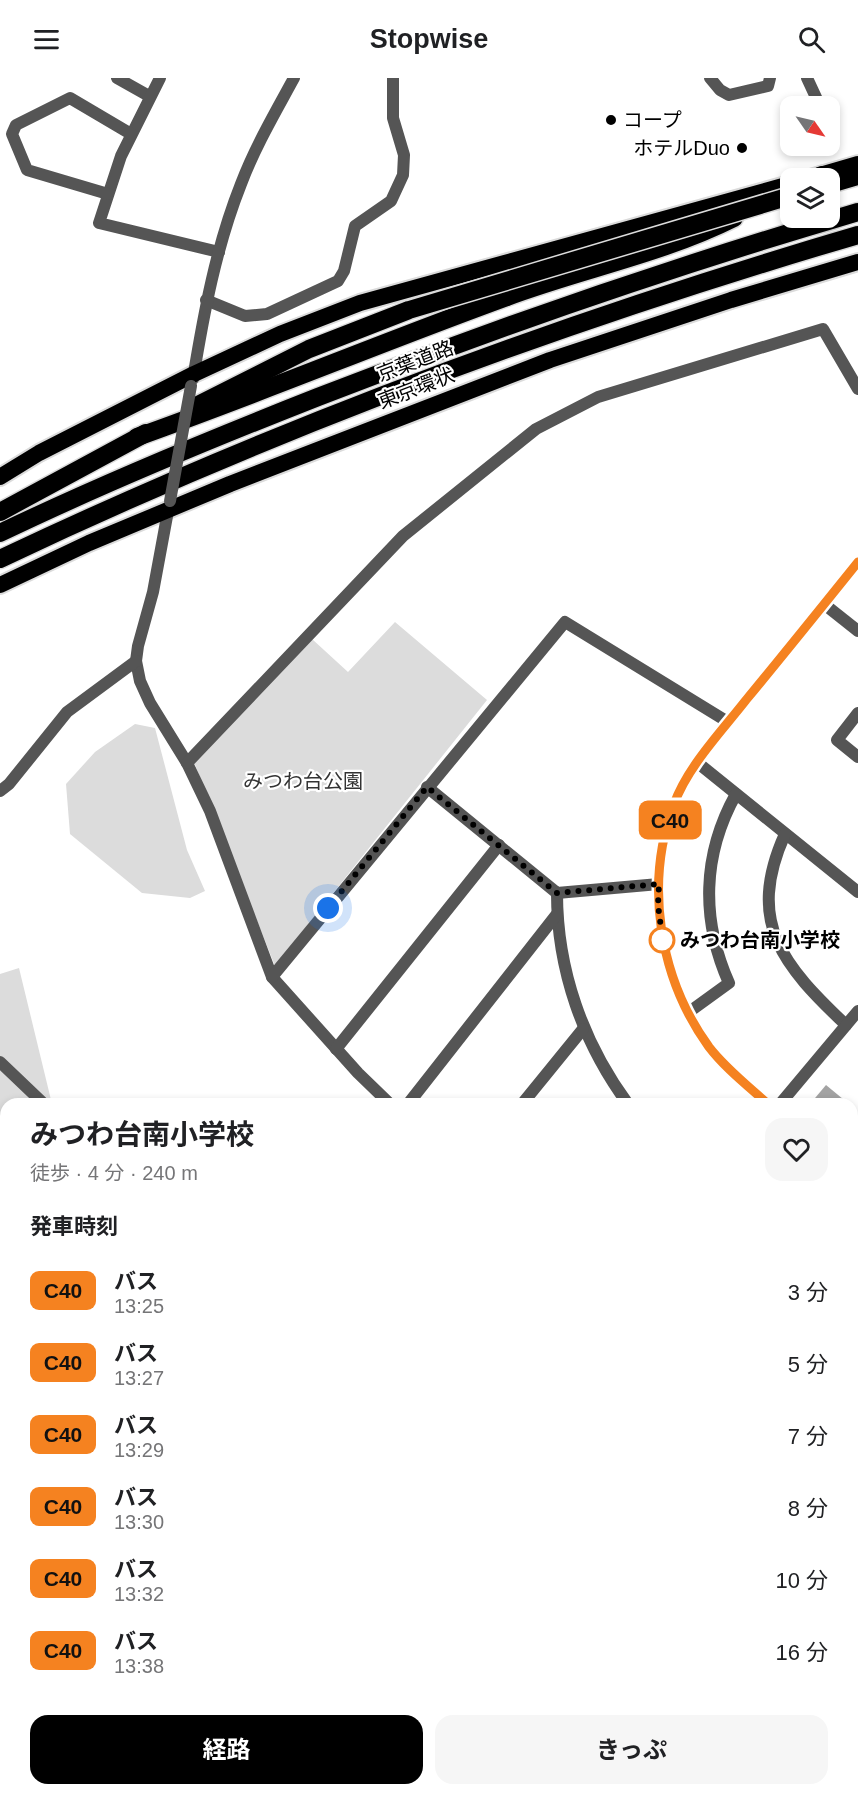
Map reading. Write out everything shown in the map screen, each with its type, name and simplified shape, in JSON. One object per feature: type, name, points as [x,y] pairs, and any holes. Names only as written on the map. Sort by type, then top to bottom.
[{"type":"highway","points":[[840,171],[858,164]]},
{"type":"highway","points":[[840,177],[858,176]]},
{"type":"highway","points":[[0,477],[39,453],[192,380],[280,334],[360,303],[780,187]]},
{"type":"highway","points":[[136,437],[261,393],[509,296],[694,238],[780,195]]},
{"type":"highway","points":[[0,512],[136,437],[309,349],[408,310],[780,199]]},
{"type":"highway","name":"京葉道路","points":[[0,533],[134,472],[244,426],[574,302],[737,248],[858,212]]},
{"type":"highway","name":"京葉道路","points":[[0,559],[148,492],[251,450],[580,324],[858,235]]},
{"type":"highway","name":"東京環状","points":[[0,585],[169,506],[550,360],[730,300],[858,262]]},
{"type":"street","points":[[117,78],[149,96]]},
{"type":"street","points":[[160,78],[131,134],[99,223],[219,252]]},
{"type":"street","points":[[294,78],[259,142],[241,184],[219,252],[206,300],[153,592],[136,661],[140,681],[150,703],[187,763],[210,811],[272,976],[336,1049],[384,1098]]},
{"type":"street","points":[[206,300],[245,316],[267,314],[338,281],[344,271],[355,226],[391,201],[403,175],[404,155],[393,118],[393,78]]},
{"type":"street","points":[[710,78],[720,90],[729,95],[768,86],[770,78]]},
{"type":"street","points":[[807,78],[815,96]]},
{"type":"street","points":[[108,194],[27,170],[12,134],[16,125],[70,98],[131,134]]},
{"type":"street","points":[[187,763],[403,536],[536,429],[598,397],[823,329],[858,389]]},
{"type":"street","points":[[762,1098],[709,1047],[689,1012],[663,943],[658,905],[664,838],[674,803],[698,762],[858,562]]},
{"type":"street","points":[[824,604],[858,631]]},
{"type":"street","points":[[272,976],[565,622],[728,722]]},
{"type":"street","points":[[0,791],[9,784],[67,712],[136,661]]},
{"type":"street","points":[[858,713],[837,740],[858,757]]},
{"type":"street","points":[[698,762],[858,892]]},
{"type":"street","points":[[427,787],[557,893],[659,884]]},
{"type":"street","points":[[689,1012],[729,983],[712,936],[708,880],[720,828],[736,794]]},
{"type":"street","points":[[785,834],[770,875],[769,898],[777,939],[795,974],[846,1025]]},
{"type":"street","points":[[336,1049],[499,845]]},
{"type":"street","points":[[557,893],[557,914],[570,990],[583,1029],[624,1098]]},
{"type":"street","points":[[413,1098],[557,914]]},
{"type":"street","points":[[785,1098],[858,1011]]},
{"type":"street","points":[[527,1098],[583,1029]]},
{"type":"street","points":[[0,1062],[38,1098]]},
{"type":"green space","name":"みつわ台公園","points":[[395,622],[487,700],[275,966],[194,762],[312,639],[348,672]]},
{"type":"green space","points":[[135,724],[155,728],[187,850],[205,891],[190,898],[142,893],[70,834],[66,784],[95,752]]},
{"type":"green space","points":[[19,968],[51,1098],[0,1098],[0,974]]},
{"type":"shaded area","points":[[826,1085],[842,1098],[815,1098]]},
{"type":"bus line","name":"C40","points":[[761,1098],[709,1047],[689,1012],[673,975],[663,943],[658,905],[664,838],[674,803],[698,762],[858,562]]},
{"type":"place","name":"コープ","points":[[611,120]]},
{"type":"place","name":"ホテルDuo","points":[[742,148]]},
{"type":"place","name":"みつわ台南小学校","points":[[662,940]]},
{"type":"route","points":[[328,908],[427,787],[557,893],[659,884],[658,905],[663,943],[662,940]]}]
